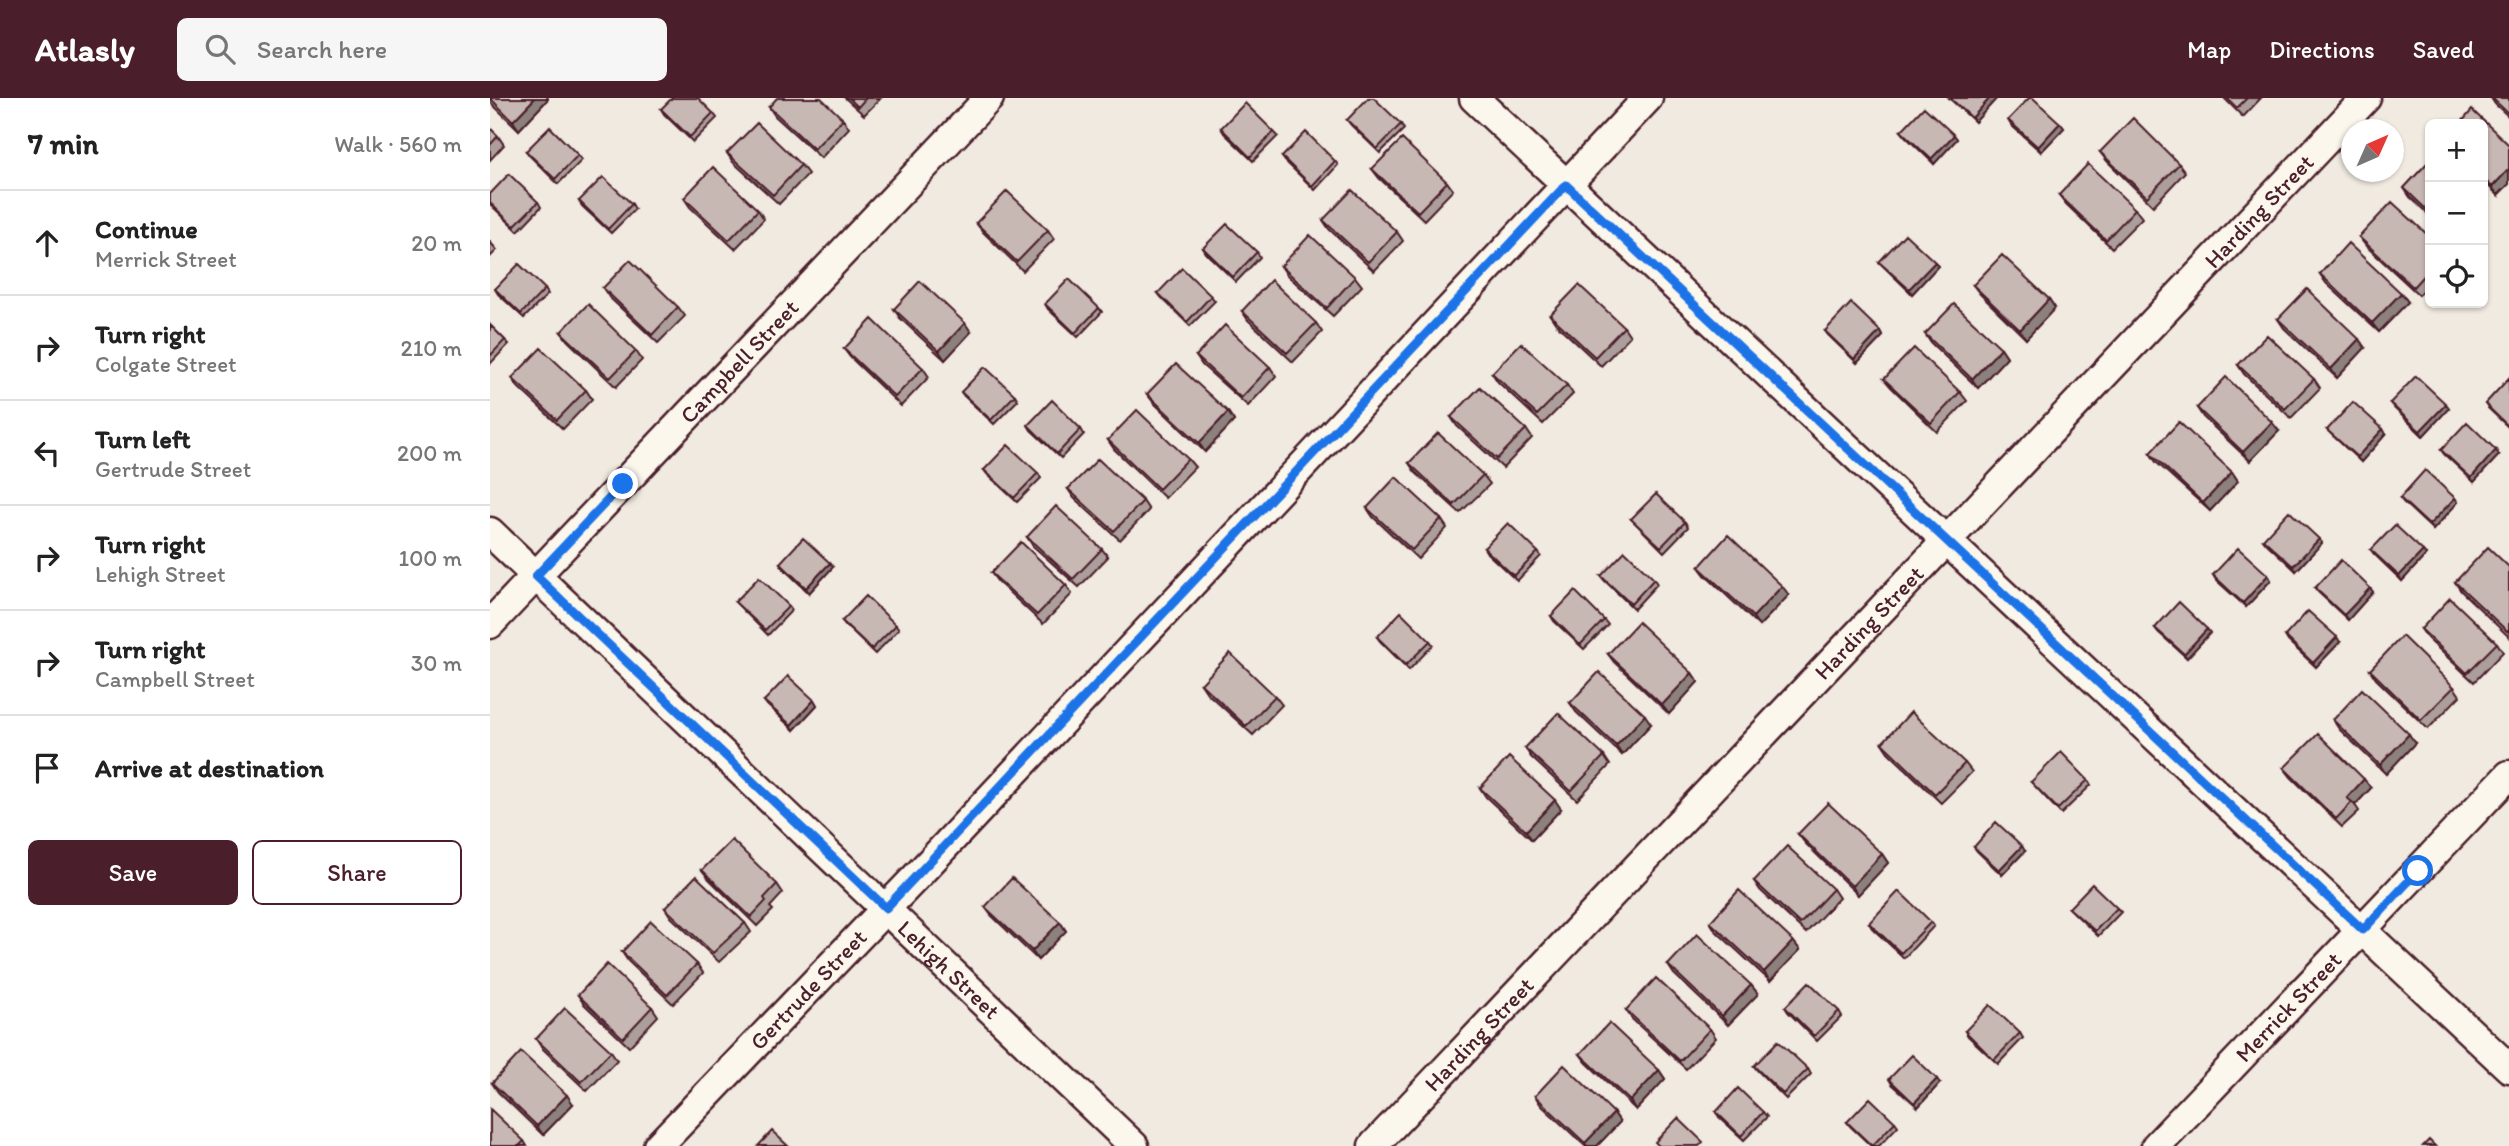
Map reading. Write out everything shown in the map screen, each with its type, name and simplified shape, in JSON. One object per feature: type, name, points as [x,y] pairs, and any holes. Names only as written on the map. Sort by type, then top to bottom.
[{"type":"street","name":"Campbell Street","points":[[490,624],[989,98]]},
{"type":"street","points":[[1474,98],[2509,1068]]},
{"type":"street","name":"Gertrude Street","points":[[658,1146],[886,908],[1648,98]]},
{"type":"street","name":"Harding Street","points":[[1373,1146],[2366,98]]},
{"type":"street","name":"Lehigh Street","points":[[490,532],[1134,1146]]},
{"type":"street","name":"Merrick Street","points":[[2156,1146],[2509,775]]},
{"type":"building","points":[[490,98],[535,98],[513,121]]},
{"type":"building","points":[[672,98],[698,98],[713,113],[690,137],[661,109]]},
{"type":"building","points":[[777,98],[821,98],[843,119],[814,149],[769,107]]},
{"type":"building","points":[[849,98],[866,98],[858,107]]},
{"type":"building","points":[[1368,98],[1374,98],[1401,124],[1377,149],[1347,120]]},
{"type":"building","points":[[1950,98],[1990,98],[1972,118]]},
{"type":"building","points":[[2029,98],[2033,98],[2060,123],[2038,147],[2008,120]]},
{"type":"building","points":[[2227,98],[2247,98],[2237,108]]},
{"type":"building","points":[[2492,98],[2509,98],[2509,114]]},
{"type":"building","points":[[1245,103],[1274,132],[1250,157],[1221,128]]},
{"type":"building","points":[[1924,107],[1954,135],[1931,159],[1901,131]]},
{"type":"building","points":[[2472,110],[2482,119],[2464,119]]},
{"type":"building","points":[[2133,118],[2179,164],[2147,197],[2100,152]]},
{"type":"building","points":[[757,123],[801,165],[773,195],[727,153]]},
{"type":"building","points":[[2488,125],[2509,145],[2509,169],[2492,187],[2488,183]]},
{"type":"building","points":[[550,127],[578,155],[555,179],[526,151]]},
{"type":"building","points":[[490,128],[498,136],[490,145]]},
{"type":"building","points":[[1306,132],[1335,161],[1312,186],[1282,157]]},
{"type":"building","points":[[1402,139],[1447,182],[1418,212],[1372,169]]},
{"type":"building","points":[[2088,164],[2135,209],[2106,240],[2059,195]]},
{"type":"building","points":[[2425,165],[2425,208],[2404,188]]},
{"type":"building","points":[[713,167],[758,210],[729,240],[684,198]]},
{"type":"building","points":[[509,174],[538,202],[514,226],[490,203],[490,194]]},
{"type":"building","points":[[603,177],[632,204],[608,229],[579,201]]},
{"type":"building","points":[[1352,190],[1397,232],[1368,262],[1323,220]]},
{"type":"building","points":[[1007,191],[1048,230],[1017,262],[976,223]]},
{"type":"building","points":[[2392,202],[2425,232],[2425,274],[2413,287],[2359,237]]},
{"type":"building","points":[[1227,224],[1257,252],[1233,277],[1203,248]]},
{"type":"building","points":[[1905,234],[1935,262],[1909,289],[1879,262]]},
{"type":"building","points":[[1310,235],[1355,277],[1327,308],[1281,266]]},
{"type":"building","points":[[2348,243],[2401,293],[2372,323],[2320,274]]},
{"type":"building","points":[[2002,255],[2049,299],[2020,330],[1973,285]]},
{"type":"building","points":[[630,260],[678,307],[652,335],[603,288]]},
{"type":"building","points":[[519,264],[545,289],[521,314],[495,289]]},
{"type":"building","points":[[1182,268],[1211,296],[1187,322],[1158,293]]},
{"type":"building","points":[[1069,279],[1099,308],[1075,333],[1045,304]]},
{"type":"building","points":[[1271,280],[1316,323],[1287,353],[1242,311]]},
{"type":"building","points":[[920,281],[965,323],[939,351],[894,309]]},
{"type":"building","points":[[1579,285],[1624,327],[1595,357],[1550,315]]},
{"type":"building","points":[[2307,289],[2359,339],[2331,369],[2278,319]]},
{"type":"building","points":[[1851,303],[1880,331],[1854,359],[1825,331]]},
{"type":"building","points":[[588,304],[636,351],[610,378],[561,332]]},
{"type":"building","points":[[1954,304],[2001,348],[1972,379],[1925,334]]},
{"type":"building","points":[[872,319],[923,368],[895,397],[844,349]]},
{"type":"building","points":[[490,325],[505,340],[490,356]]},
{"type":"building","points":[[1225,325],[1270,367],[1241,398],[1196,356]]},
{"type":"building","points":[[2267,335],[2314,379],[2285,409],[2238,365]]},
{"type":"building","points":[[1521,343],[1567,385],[1537,415],[1492,373]]},
{"type":"building","points":[[541,348],[586,390],[557,420],[512,378]]},
{"type":"building","points":[[1914,348],[1960,392],[1931,423],[1884,379]]},
{"type":"building","points":[[1176,364],[1228,412],[1199,443],[1147,394]]},
{"type":"building","points":[[985,367],[1015,395],[991,420],[961,392]]},
{"type":"building","points":[[2416,376],[2446,404],[2420,431],[2390,403]]},
{"type":"building","points":[[2226,377],[2272,422],[2243,452],[2197,408]]},
{"type":"building","points":[[2509,378],[2509,427],[2485,404]]},
{"type":"building","points":[[1480,387],[1526,429],[1497,459],[1451,417]]},
{"type":"building","points":[[1052,400],[1081,429],[1057,454],[1028,425]]},
{"type":"building","points":[[2353,402],[2383,429],[2357,457],[2327,430]]},
{"type":"building","points":[[1137,410],[1188,459],[1159,489],[1108,440]]},
{"type":"building","points":[[2179,422],[2232,472],[2203,503],[2150,453]]},
{"type":"building","points":[[2467,422],[2496,450],[2471,478],[2441,450]]},
{"type":"building","points":[[1438,433],[1483,475],[1454,505],[1409,463]]},
{"type":"building","points":[[1008,445],[1038,473],[1014,498],[984,470]]},
{"type":"building","points":[[1098,459],[1143,501],[1114,531],[1068,489]]},
{"type":"building","points":[[2425,470],[2455,498],[2429,525],[2400,498]]},
{"type":"building","points":[[1396,477],[1441,519],[1412,550],[1367,508]]},
{"type":"building","points":[[1656,494],[1685,522],[1661,547],[1631,519]]},
{"type":"building","points":[[1056,506],[1102,549],[1073,579],[1027,537]]},
{"type":"building","points":[[2289,511],[2319,539],[2293,566],[2263,539]]},
{"type":"building","points":[[1508,523],[1538,552],[1514,576],[1484,548]]},
{"type":"building","points":[[2395,525],[2423,551],[2399,576],[2371,550]]},
{"type":"building","points":[[1728,535],[1782,586],[1753,617],[1699,567]]},
{"type":"building","points":[[803,538],[830,563],[806,588],[780,563]]},
{"type":"building","points":[[1021,542],[1066,585],[1037,615],[991,573]]},
{"type":"building","points":[[2488,547],[2509,567],[2507,631],[2455,582]]},
{"type":"building","points":[[2238,548],[2268,575],[2243,603],[2213,575]]},
{"type":"building","points":[[1625,551],[1654,579],[1631,604],[1601,576]]},
{"type":"building","points":[[2341,560],[2370,588],[2344,615],[2315,588]]},
{"type":"building","points":[[759,577],[789,606],[765,630],[735,602]]},
{"type":"building","points":[[1575,591],[1604,620],[1580,645],[1551,616]]},
{"type":"building","points":[[866,596],[896,625],[872,649],[842,621]]},
{"type":"building","points":[[2450,598],[2497,643],[2467,673],[2421,629]]},
{"type":"building","points":[[2179,602],[2207,629],[2184,654],[2155,628]]},
{"type":"building","points":[[2308,611],[2337,637],[2313,663],[2285,636]]},
{"type":"building","points":[[1401,612],[1430,641],[1406,665],[1377,637]]},
{"type":"building","points":[[1638,622],[1692,673],[1662,705],[1608,654]]},
{"type":"building","points":[[2402,636],[2454,687],[2421,720],[2370,670]]},
{"type":"building","points":[[1230,653],[1275,696],[1246,726],[1201,684]]},
{"type":"building","points":[[1599,672],[1645,715],[1616,746],[1570,703]]},
{"type":"building","points":[[788,676],[814,700],[791,725],[764,701]]},
{"type":"building","points":[[2362,689],[2409,734],[2380,765],[2333,720]]},
{"type":"building","points":[[1911,712],[1965,763],[1935,794],[1882,743]]},
{"type":"building","points":[[1558,713],[1604,756],[1571,791],[1525,748]]},
{"type":"building","points":[[2318,734],[2364,779],[2347,798],[2352,802],[2336,819],[2284,768]]},
{"type":"building","points":[[2061,752],[2088,780],[2058,809],[2031,782]]},
{"type":"building","points":[[1509,757],[1555,800],[1526,831],[1480,788]]},
{"type":"building","points":[[1828,803],[1882,854],[1852,886],[1798,834]]},
{"type":"building","points":[[1996,822],[2022,846],[1999,870],[1974,847]]},
{"type":"building","points":[[732,840],[777,884],[751,917],[702,870]]},
{"type":"building","points":[[1787,846],[1833,889],[1800,924],[1754,881]]},
{"type":"building","points":[[696,876],[745,923],[713,953],[665,908]]},
{"type":"building","points":[[1012,878],[1060,922],[1032,951],[985,907]]},
{"type":"building","points":[[2092,884],[2117,908],[2095,931],[2069,908]]},
{"type":"building","points":[[1739,890],[1793,941],[1764,972],[1710,922]]},
{"type":"building","points":[[1899,891],[1931,922],[1901,953],[1869,923]]},
{"type":"building","points":[[651,921],[697,964],[667,995],[622,952]]},
{"type":"building","points":[[1697,934],[1751,985],[1722,1016],[1668,965]]},
{"type":"building","points":[[607,964],[652,1007],[623,1038],[578,995]]},
{"type":"building","points":[[1656,978],[1710,1029],[1680,1061],[1626,1010]]},
{"type":"building","points":[[1809,982],[1839,1011],[1814,1036],[1785,1007]]},
{"type":"building","points":[[1990,1005],[2020,1033],[1994,1060],[1965,1031]]},
{"type":"building","points":[[565,1008],[611,1051],[581,1082],[536,1039]]},
{"type":"building","points":[[1609,1023],[1659,1070],[1630,1101],[1580,1054]]},
{"type":"building","points":[[1778,1041],[1808,1069],[1783,1094],[1754,1066]]},
{"type":"building","points":[[521,1052],[567,1095],[537,1126],[492,1083]]},
{"type":"building","points":[[1912,1055],[1937,1079],[1914,1103],[1889,1079]]},
{"type":"building","points":[[1564,1065],[1614,1113],[1585,1143],[1535,1096]]},
{"type":"building","points":[[1738,1088],[1763,1112],[1741,1136],[1716,1112]]},
{"type":"building","points":[[1870,1098],[1895,1122],[1872,1146],[1847,1122]]},
{"type":"building","points":[[490,1109],[524,1141],[519,1146],[490,1146]]},
{"type":"building","points":[[1678,1118],[1703,1142],[1699,1146],[1659,1146],[1655,1142]]},
{"type":"building","points":[[772,1131],[788,1146],[758,1146]]},
{"type":"building","points":[[2429,1140],[2435,1146],[2423,1146]]},
{"type":"route","points":[[623,484],[536,576],[886,908],[1566,185],[2363,930],[2418,871]]}]
